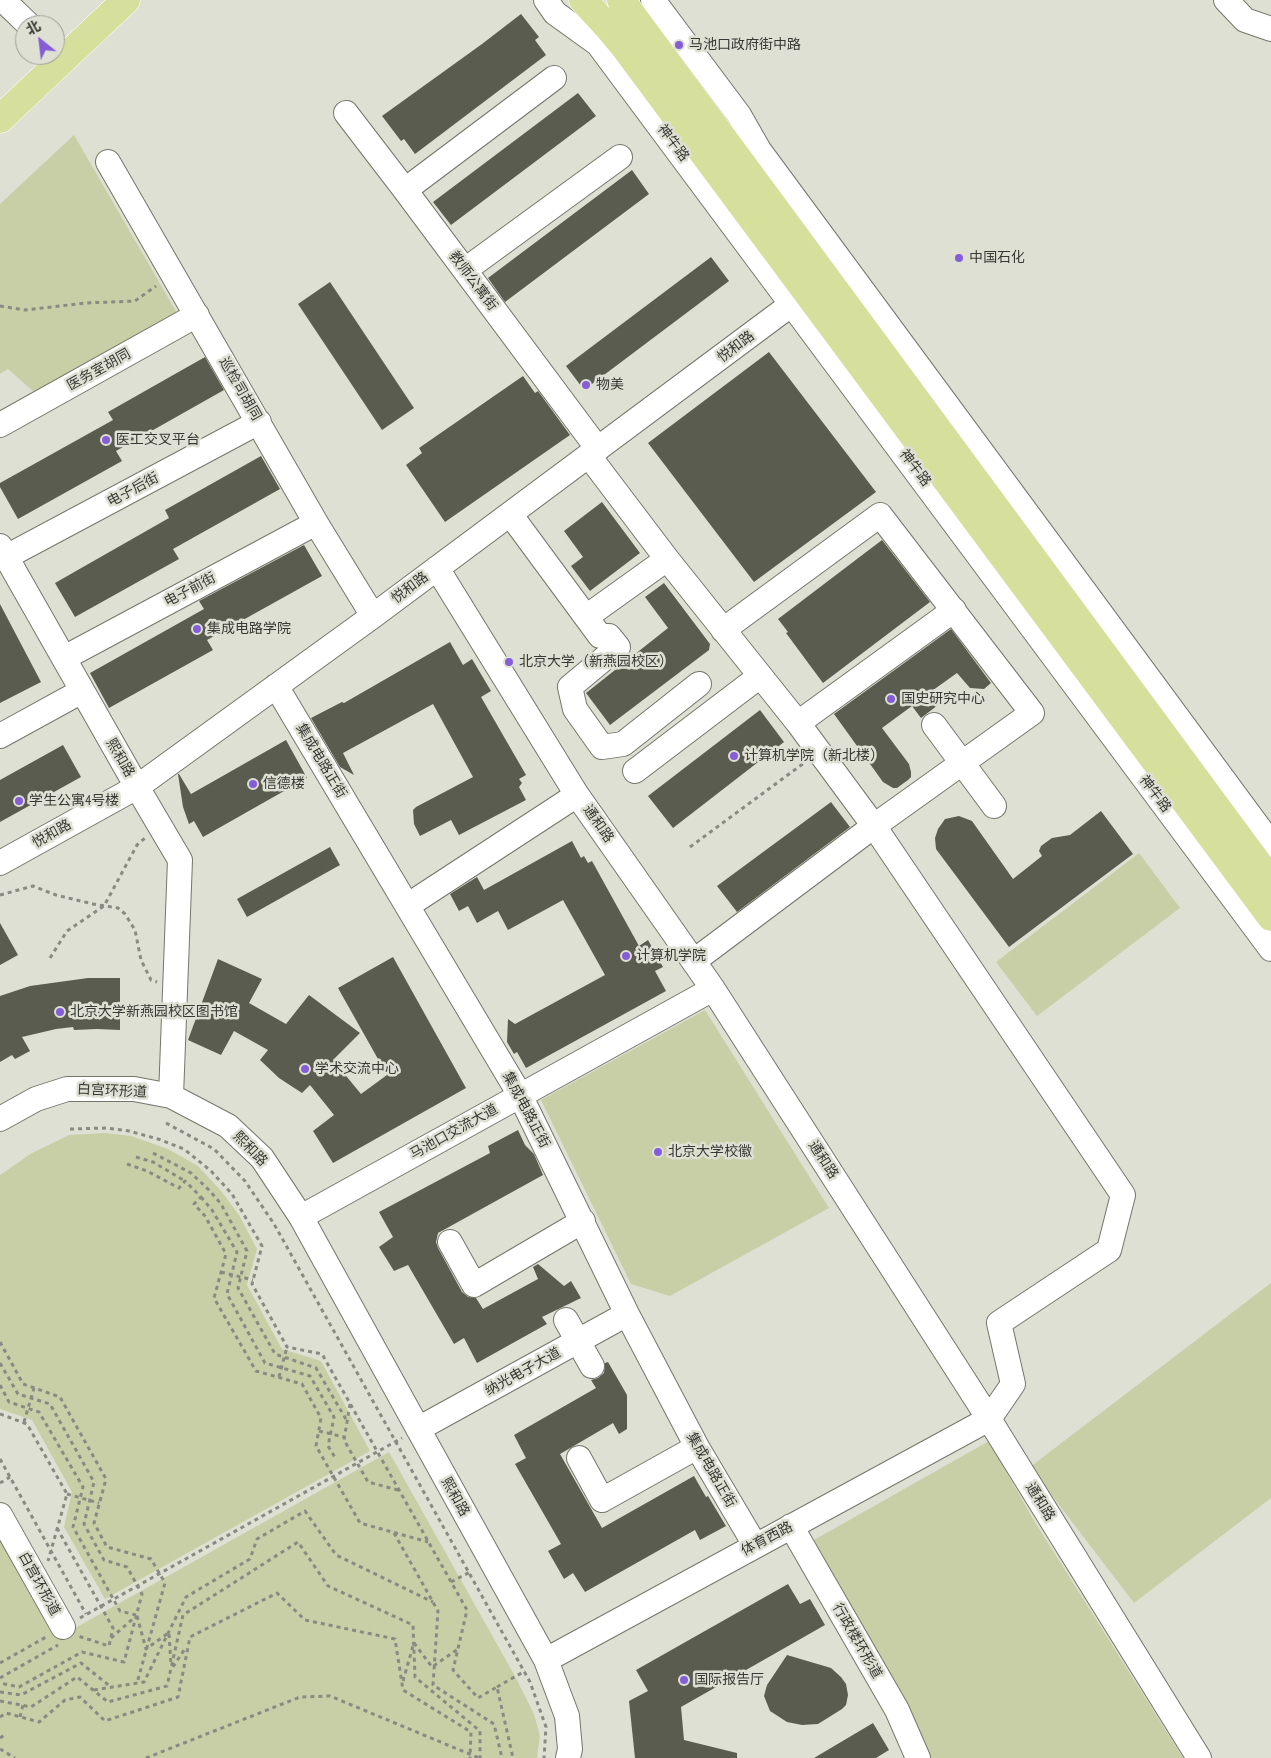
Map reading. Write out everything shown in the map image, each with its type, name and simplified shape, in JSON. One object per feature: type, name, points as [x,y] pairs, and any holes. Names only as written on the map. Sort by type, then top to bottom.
[{"type":"main road","points":[[65,50],[126,0]]},
{"type":"main road","name":"神牛路","points":[[584,0],[623,45],[800,298],[1271,917]]},
{"type":"main road","points":[[621,0],[1271,881]]},
{"type":"main road","points":[[0,119],[50,65]]},
{"type":"street","points":[[3,0],[19,15]]},
{"type":"street","name":"神牛路","points":[[546,0],[555,13],[598,44],[800,298],[1100,721],[1271,949]]},
{"type":"street","points":[[653,0],[739,115],[760,150],[1271,844]]},
{"type":"street","points":[[1226,0],[1245,20],[1271,29]]},
{"type":"street","points":[[405,190],[554,78]]},
{"type":"street","name":"教师公寓街","points":[[346,113],[465,270],[668,559],[798,723],[874,826],[1123,1196],[1109,1250],[999,1323],[1013,1384],[989,1419]]},
{"type":"street","points":[[465,270],[620,157]]},
{"type":"street","name":"巡检司胡同","points":[[108,162],[316,523],[373,616]]},
{"type":"street","name":"悦和路","points":[[0,862],[137,787],[373,616],[800,298]]},
{"type":"street","name":"医务室胡同","points":[[0,425],[198,316]]},
{"type":"street","name":"电子后街","points":[[3,552],[259,422]]},
{"type":"street","points":[[510,514],[600,636],[609,636],[618,647],[570,687],[575,709],[602,747],[623,744],[699,684]]},
{"type":"street","points":[[694,960],[961,762],[1032,712],[880,516],[723,630]]},
{"type":"street","name":"电子前街","points":[[64,658],[316,523]]},
{"type":"street","name":"熙和路","points":[[3,552],[180,860],[171,1096],[228,1126],[235,1132],[262,1158],[301,1217],[546,1660],[567,1716],[570,1749],[568,1758]]},
{"type":"street","points":[[586,617],[668,559]]},
{"type":"street","name":"通和路","points":[[437,568],[578,795],[713,988],[989,1419],[1199,1758]]},
{"type":"street","points":[[798,723],[954,610]]},
{"type":"street","points":[[635,771],[760,676]]},
{"type":"street","name":"集成电路正街","points":[[276,686],[520,1094],[627,1314],[697,1447],[755,1545]]},
{"type":"street","points":[[0,736],[82,691]]},
{"type":"street","points":[[934,725],[994,806]]},
{"type":"street","points":[[407,906],[578,795]]},
{"type":"street","name":"马池口交流大道","points":[[301,1217],[713,988]]},
{"type":"street","name":"白宫环形道","points":[[0,1119],[36,1099],[66,1089],[134,1089],[171,1096]]},
{"type":"street","points":[[450,1242],[474,1286],[583,1221]]},
{"type":"street","name":"纳光电子大道","points":[[418,1430],[627,1314]]},
{"type":"street","points":[[566,1320],[592,1366]]},
{"type":"street","name":"体育西路","points":[[546,1660],[989,1419]]},
{"type":"street","points":[[578,1458],[602,1500],[697,1447]]},
{"type":"street","name":"白宫环形道","points":[[0,1515],[63,1627]]},
{"type":"street","name":"行政楼环形道","points":[[791,1526],[897,1710],[918,1758]]},
{"type":"path","points":[[0,306],[26,310],[86,303],[135,301],[173,274]]},
{"type":"path","points":[[690,847],[819,751]]},
{"type":"path","points":[[50,958],[67,932],[104,906],[137,845],[160,827]]},
{"type":"path","points":[[0,895],[33,886],[56,895],[118,908],[125,914],[135,930],[140,960],[151,980],[175,992]]},
{"type":"path","points":[[166,1123],[214,1149],[245,1181],[274,1224],[530,1682],[546,1728],[544,1758]]},
{"type":"path","points":[[70,1129],[106,1128],[130,1131],[158,1138],[184,1149],[211,1171],[232,1194],[262,1246],[252,1284],[287,1347],[279,1378]]},
{"type":"path","points":[[153,1153],[191,1173],[221,1204],[247,1250],[238,1288],[275,1354],[316,1368],[347,1421]]},
{"type":"path","points":[[136,1157],[153,1162],[185,1181],[212,1210],[236,1252],[227,1294],[265,1363],[310,1376],[334,1418],[328,1446],[336,1459]]},
{"type":"path","points":[[127,1164],[147,1171],[179,1188],[185,1181]]},
{"type":"path","points":[[201,1197],[194,1204],[204,1216],[226,1254],[214,1298],[256,1371],[302,1384],[321,1418],[316,1446],[360,1523],[428,1542]]},
{"type":"path","points":[[221,1272],[253,1280]]},
{"type":"path","points":[[0,1342],[24,1384],[60,1397],[106,1479],[94,1523],[107,1547],[151,1559],[165,1583],[137,1683]]},
{"type":"path","points":[[287,1347],[322,1354],[467,1610],[453,1670],[478,1698],[524,1672]]},
{"type":"path","points":[[0,1363],[18,1394],[50,1404],[94,1482],[84,1524],[104,1560],[127,1567],[142,1594],[124,1662],[82,1652],[19,1687],[0,1683]]},
{"type":"path","points":[[0,1385],[10,1402],[39,1412],[83,1488],[73,1528],[120,1611],[136,1615]]},
{"type":"path","points":[[24,1422],[34,1388]]},
{"type":"path","points":[[350,1404],[344,1440],[357,1464],[368,1482],[399,1490]]},
{"type":"path","points":[[0,1414],[27,1424],[67,1494],[99,1504]]},
{"type":"path","points":[[319,1430],[344,1437]]},
{"type":"path","points":[[0,1662],[418,1430]]},
{"type":"path","points":[[0,1459],[86,1614]]},
{"type":"path","points":[[0,1483],[10,1477]]},
{"type":"path","points":[[41,1588],[67,1494]]},
{"type":"path","points":[[93,1690],[144,1682],[186,1597],[250,1559],[257,1539],[305,1511],[336,1555],[433,1602]]},
{"type":"path","points":[[394,1532],[438,1611],[434,1685],[494,1724],[502,1758]]},
{"type":"path","points":[[0,1701],[31,1706],[77,1677],[108,1702],[167,1686],[184,1615],[298,1542],[328,1586],[413,1625],[415,1677],[480,1731],[479,1758],[470,1756],[330,1696],[300,1697],[146,1758]]},
{"type":"path","points":[[451,1582],[469,1573]]},
{"type":"path","points":[[0,1717],[6,1713],[39,1722],[65,1700],[80,1696],[106,1721],[178,1697],[190,1637],[276,1593],[305,1620],[395,1639],[403,1690],[471,1732],[470,1756]]},
{"type":"path","points":[[136,1615],[146,1650]]},
{"type":"path","points":[[111,1638],[136,1615]]},
{"type":"path","points":[[146,1650],[169,1633]]},
{"type":"path","points":[[169,1633],[171,1669]]},
{"type":"path","points":[[414,1643],[432,1667],[458,1649]]},
{"type":"path","points":[[402,1683],[414,1643]]},
{"type":"path","points":[[171,1669],[188,1645]]},
{"type":"path","points":[[0,1692],[21,1696],[80,1663],[111,1687]]},
{"type":"path","points":[[12,1694],[14,1686]]},
{"type":"path","points":[[497,1687],[513,1758]]},
{"type":"path","points":[[14,1703],[16,1694]]},
{"type":"path","points":[[20,1717],[23,1705]]},
{"type":"path","points":[[0,1738],[6,1734]]},
{"type":"path","points":[[0,1749],[15,1758]]},
{"type":"green space","points":[[74,135],[177,313],[35,393],[8,369],[0,374],[0,204]]},
{"type":"green space","points":[[1139,853],[1180,908],[1037,1016],[996,962]]},
{"type":"green space","points":[[705,1010],[829,1208],[670,1296],[631,1284],[541,1100]]},
{"type":"green space","points":[[105,1133],[131,1136],[168,1149],[198,1166],[221,1191],[239,1215],[257,1249],[247,1285],[282,1349],[321,1361],[370,1451],[105,1599],[64,1527],[72,1492],[32,1420],[0,1409],[0,1175],[32,1153],[69,1135]]},
{"type":"green space","points":[[1271,1283],[1271,1498],[1134,1603],[1030,1467]]},
{"type":"green space","points":[[989,1441],[1033,1519],[1183,1758],[930,1758],[901,1694],[814,1540]]},
{"type":"green space","points":[[389,1452],[516,1678],[534,1714],[540,1736],[537,1758],[0,1758],[0,1535],[59,1637]]},
{"type":"building","points":[[521,14],[539,37],[535,40],[546,55],[415,154],[404,139],[401,141],[382,116]]},
{"type":"building","points":[[578,93],[596,116],[451,225],[433,202]]},
{"type":"building","points":[[632,170],[649,194],[505,302],[488,278]]},
{"type":"building","points":[[711,257],[729,281],[584,390],[566,366]]},
{"type":"building","points":[[330,282],[414,408],[382,430],[298,304]]},
{"type":"building","points":[[769,352],[876,492],[754,582],[648,443]]},
{"type":"building","name":"医工交叉平台","points":[[205,357],[224,390],[116,451],[122,461],[18,519],[0,487],[0,483],[113,420],[108,412]]},
{"type":"building","points":[[523,376],[535,393],[538,391],[570,435],[445,522],[406,465],[422,453],[419,448]]},
{"type":"building","points":[[261,456],[280,489],[173,549],[179,559],[75,617],[55,583],[169,518],[165,510]]},
{"type":"building","points":[[602,502],[640,553],[590,591],[571,566],[583,557],[564,531]]},
{"type":"building","points":[[882,540],[930,602],[823,683],[786,633],[788,632],[778,619]]},
{"type":"building","name":"集成电路学院","points":[[304,545],[322,576],[207,640],[213,650],[109,708],[90,673],[204,609],[199,601]]},
{"type":"building","points":[[664,583],[710,644],[709,650],[610,725],[586,693],[668,628],[645,597]]},
{"type":"building","points":[[0,604],[41,682],[0,703]]},
{"type":"building","name":"国史研究中心","points":[[951,629],[991,683],[984,689],[970,688],[957,673],[929,693],[938,705],[921,718],[912,706],[882,728],[909,764],[911,772],[911,777],[908,780],[897,788],[893,788],[883,782],[834,714]]},
{"type":"building","points":[[450,642],[463,665],[472,659],[491,691],[481,697],[526,775],[519,779],[522,783],[519,787],[526,800],[459,835],[451,820],[420,836],[414,824],[413,810],[473,777],[433,704],[343,753],[354,775],[340,767],[311,718],[342,702],[344,703]]},
{"type":"building","name":"计算机学院（新北楼）","points":[[760,710],[784,742],[673,828],[648,796]]},
{"type":"building","name":"信德楼","points":[[286,740],[307,778],[203,837],[194,821],[189,824],[183,807],[178,774],[191,794]]},
{"type":"building","name":"学生公寓4号楼","points":[[63,745],[81,777],[0,822],[0,780]]},
{"type":"building","points":[[831,802],[850,827],[737,912],[717,886]]},
{"type":"building","points":[[1101,811],[1133,854],[1009,947],[936,849],[935,838],[938,829],[945,819],[959,816],[972,821],[1013,879],[1042,856],[1039,851],[1041,846],[1052,838],[1070,835]]},
{"type":"building","name":"计算机学院","points":[[572,841],[581,858],[584,856],[588,863],[592,861],[639,946],[648,940],[663,967],[655,971],[666,991],[526,1068],[517,1052],[514,1054],[507,1042],[508,1019],[515,1024],[605,975],[563,900],[508,930],[498,911],[477,923],[468,906],[459,911],[450,894],[477,877],[484,890]]},
{"type":"building","points":[[330,847],[340,865],[247,917],[237,899]]},
{"type":"building","points":[[0,923],[18,955],[0,965]]},
{"type":"building","name":"学术交流中心","points":[[393,957],[466,1088],[333,1163],[313,1131],[334,1115],[310,1085],[302,1093],[279,1078],[260,1060],[268,1050],[234,1031],[221,1055],[188,1040],[218,959],[262,979],[249,1003],[286,1024],[309,995],[360,1033],[333,1060],[361,1094],[387,1075],[338,988]]},
{"type":"building","name":"北京大学新燕园校区图书馆","points":[[88,978],[120,978],[120,1030],[74,1030],[73,1027],[22,1037],[30,1051],[15,1059],[12,1055],[0,1062],[0,996],[30,986]]},
{"type":"building","points":[[518,1130],[525,1145],[534,1154],[543,1175],[438,1233],[436,1242],[438,1248],[462,1292],[468,1297],[476,1298],[483,1309],[538,1279],[533,1267],[538,1264],[564,1286],[571,1281],[581,1298],[542,1317],[547,1324],[477,1363],[464,1338],[454,1344],[408,1265],[394,1271],[379,1247],[393,1237],[379,1212],[490,1153],[488,1146]]},
{"type":"building","points":[[608,1362],[627,1395],[627,1429],[619,1434],[613,1423],[560,1454],[602,1528],[694,1476],[726,1526],[700,1540],[695,1530],[585,1592],[573,1573],[564,1579],[548,1551],[561,1544],[515,1464],[526,1458],[514,1435],[596,1388],[591,1380],[598,1378],[604,1373],[605,1363]]},
{"type":"building","name":"国际报告厅","points":[[788,1584],[800,1604],[810,1599],[825,1625],[681,1707],[684,1740],[737,1753],[737,1758],[635,1758],[629,1701],[648,1691],[636,1670]]},
{"type":"building","name":"国际报告厅","points":[[787,1655],[831,1668],[846,1684],[848,1695],[846,1705],[818,1724],[802,1725],[787,1722],[770,1711],[764,1696],[767,1685]]},
{"type":"building","points":[[873,1723],[889,1750],[876,1758],[814,1758]]},
{"type":"place","name":"马池口政府街中路","points":[[679,45]]},
{"type":"place","name":"中国石化","points":[[959,258]]},
{"type":"place","name":"物美","points":[[586,385]]},
{"type":"place","name":"医工交叉平台","points":[[106,440]]},
{"type":"place","name":"集成电路学院","points":[[197,629]]},
{"type":"place","name":"北京大学（新燕园校区）","points":[[509,662]]},
{"type":"place","name":"国史研究中心","points":[[891,699]]},
{"type":"place","name":"计算机学院（新北楼）","points":[[734,756]]},
{"type":"place","name":"信德楼","points":[[253,784]]},
{"type":"place","name":"学生公寓4号楼","points":[[19,801]]},
{"type":"place","name":"计算机学院","points":[[626,956]]},
{"type":"place","name":"北京大学新燕园校区图书馆","points":[[60,1012]]},
{"type":"place","name":"学术交流中心","points":[[305,1069]]},
{"type":"place","name":"北京大学校徽","points":[[658,1152]]},
{"type":"place","name":"国际报告厅","points":[[684,1680]]}]
